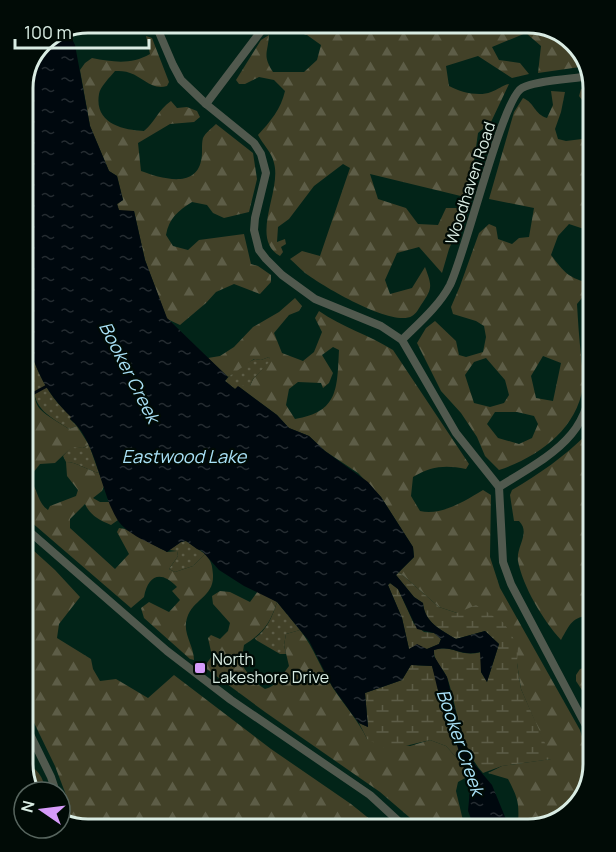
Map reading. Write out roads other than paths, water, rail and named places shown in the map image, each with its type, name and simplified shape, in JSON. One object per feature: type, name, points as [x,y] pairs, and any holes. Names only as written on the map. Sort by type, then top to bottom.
[{"type":"street","points":[[160,33],[181,80],[206,104],[254,143],[261,154],[266,173],[254,230],[259,250],[282,275],[315,299],[381,326],[402,340],[456,433],[499,487],[503,562],[511,584],[583,718]]},
{"type":"street","points":[[206,104],[259,33]]},
{"type":"street","name":"Woodhaven Road","points":[[402,340],[441,299],[449,287],[502,123],[516,93],[530,85],[582,77]]},
{"type":"street","points":[[499,487],[563,445],[583,417]]},
{"type":"street","points":[[33,535],[167,651],[231,700],[370,795],[395,819]]},
{"type":"street","points":[[33,742],[52,780]]},
{"type":"water","name":"Eastwood Lake","points":[[71,36],[90,126],[109,171],[117,176],[123,200],[117,204],[119,210],[134,211],[145,260],[167,318],[228,377],[225,381],[235,389],[238,386],[277,415],[289,428],[309,436],[325,451],[368,482],[381,497],[413,547],[414,557],[396,575],[414,597],[423,603],[427,616],[434,625],[456,639],[485,631],[499,644],[487,682],[481,672],[480,652],[467,653],[447,648],[434,650],[434,656],[447,677],[460,730],[475,765],[492,785],[506,819],[471,819],[468,811],[470,789],[457,745],[444,716],[432,666],[411,665],[402,680],[365,693],[368,727],[359,723],[332,686],[309,641],[277,602],[244,586],[219,570],[202,551],[186,541],[167,552],[121,525],[111,507],[86,439],[50,392],[33,359],[33,84],[44,55],[60,40]],"holes":[[[390,583],[398,589],[417,629],[434,633],[441,639],[439,644],[427,649],[417,644],[409,649],[402,618],[388,585]]]},
{"type":"waterway","points":[[33,394],[47,386]]},
{"type":"place","name":"North Lakeshore Drive","points":[[200,668]]},
{"type":"water label","name":"Booker Creek","points":[[130,372]]},
{"type":"water label","name":"Booker Creek","points":[[461,742]]}]
